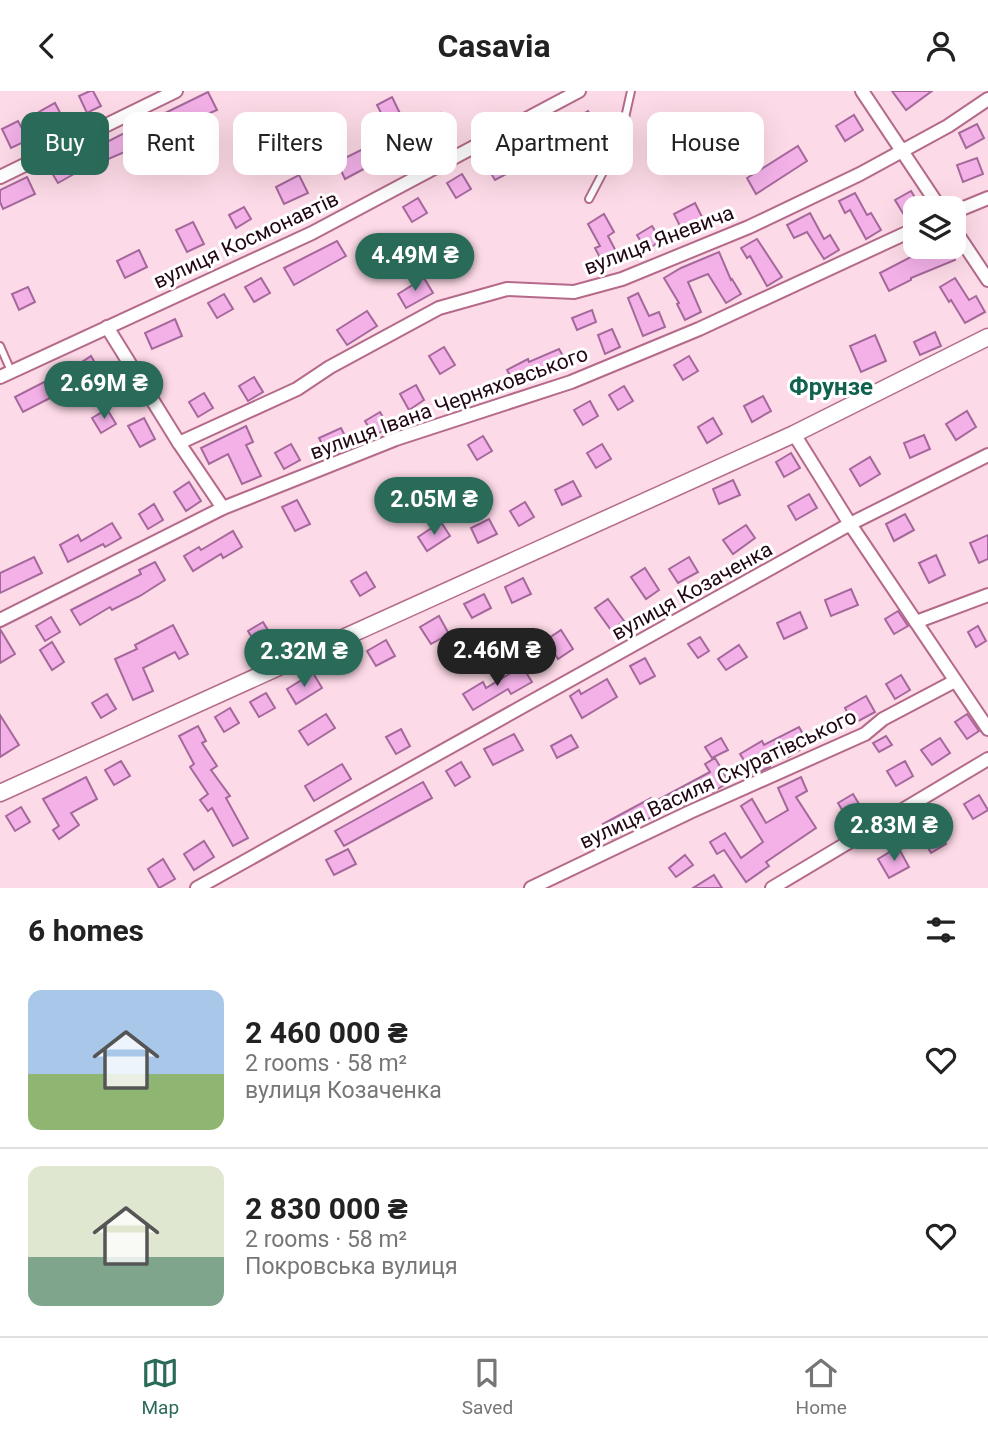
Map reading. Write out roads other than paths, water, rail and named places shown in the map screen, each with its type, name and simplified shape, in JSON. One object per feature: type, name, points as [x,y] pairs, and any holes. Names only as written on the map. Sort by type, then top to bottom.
[{"type":"street","points":[[0,177],[176,91]]},
{"type":"street","name":"вулиця Космонавтів","points":[[6,374],[312,233],[579,91]]},
{"type":"street","points":[[862,91],[932,196]]},
{"type":"street","name":"вулиця Яневича","points":[[179,443],[297,389],[330,367],[439,308],[507,289],[575,292],[622,279],[749,227],[860,174],[948,126],[988,99]]},
{"type":"street","points":[[966,207],[988,198]]},
{"type":"street","name":"вулиця Івана Черняховського","points":[[0,620],[223,508],[396,439],[570,382],[699,329],[903,235]]},
{"type":"street","points":[[966,247],[988,280]]},
{"type":"street","points":[[107,327],[223,508]]},
{"type":"street","points":[[0,793],[794,433],[988,337]]},
{"type":"street","points":[[794,433],[850,524],[988,729]]},
{"type":"street","name":"вулиця Козаченка","points":[[197,888],[850,524],[988,455]]},
{"type":"street","points":[[916,622],[988,595]]},
{"type":"street","name":"вулиця Василя Скуратівського","points":[[531,888],[690,812],[865,734],[883,719],[955,681]]},
{"type":"street","points":[[772,888],[988,759]]},
{"type":"lane","points":[[589,199],[620,140],[631,91]]},
{"type":"lane","points":[[0,346],[6,374]]},
{"type":"district","name":"Фрунзе","points":[[831,387]]}]
